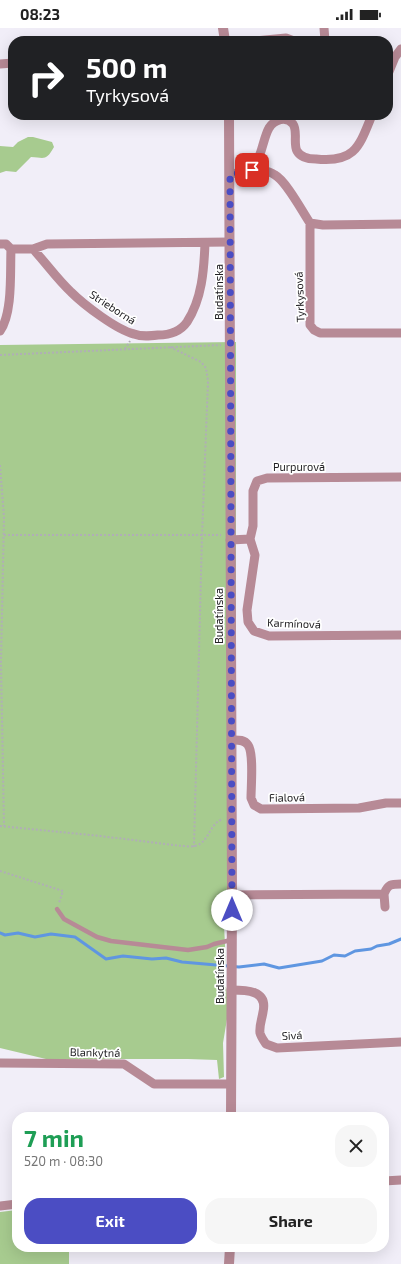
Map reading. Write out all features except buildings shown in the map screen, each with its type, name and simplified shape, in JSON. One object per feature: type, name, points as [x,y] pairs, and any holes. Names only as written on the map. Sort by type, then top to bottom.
[{"type":"street","points":[[393,60],[401,49]]},
{"type":"street","name":"Budatínska","points":[[229,120],[232,895],[231,1112]]},
{"type":"street","points":[[252,170],[259,156],[269,128],[274,122],[279,120]]},
{"type":"street","points":[[288,120],[293,124],[297,151],[306,158],[324,160],[345,157],[357,148],[364,136],[370,120]]},
{"type":"street","points":[[230,174],[252,170],[275,174],[282,181],[310,223],[323,225],[401,224]]},
{"type":"street","name":"Tyrkysová","points":[[310,223],[310,325],[314,330],[320,333],[401,333]]},
{"type":"street","points":[[0,244],[6,244],[11,249],[33,249],[47,244],[230,242]]},
{"type":"street","name":"Strieborná","points":[[33,249],[71,293],[86,306],[133,334],[156,336],[169,335],[176,332],[186,323],[194,308],[205,268],[205,243]]},
{"type":"street","points":[[0,331],[3,326],[9,304],[11,249]]},
{"type":"street","name":"Purpurová","points":[[250,539],[253,526],[253,491],[257,481],[267,478],[401,477]]},
{"type":"street","points":[[230,537],[250,539]]},
{"type":"street","name":"Karmínová","points":[[250,539],[254,555],[247,610],[248,622],[254,631],[269,636],[401,635]]},
{"type":"street","name":"Fialová","points":[[231,740],[242,740],[248,744],[251,752],[251,798],[254,805],[261,809],[359,808],[386,803],[401,803]]},
{"type":"street","points":[[384,907],[384,894],[387,887],[393,884],[401,884]]},
{"type":"street","points":[[232,895],[384,894]]},
{"type":"street","name":"Sivá","points":[[231,990],[248,990],[261,997],[264,1002],[264,1009],[260,1026],[260,1035],[266,1044],[277,1048],[401,1042]]},
{"type":"street","name":"Blankytná","points":[[0,1063],[124,1064],[154,1084],[231,1084]]},
{"type":"street","points":[[389,1180],[401,1180]]},
{"type":"street","points":[[0,1206],[12,1205]]},
{"type":"street","points":[[229,1264],[230,1252]]},
{"type":"lane","points":[[57,909],[64,919],[97,937],[111,941],[188,950],[207,947],[231,940]]},
{"type":"path","points":[[0,355],[230,345]]},
{"type":"path","points":[[170,347],[201,362],[206,368],[208,381],[202,536],[194,847]]},
{"type":"path","points":[[0,465],[4,517],[1,663],[4,826]]},
{"type":"path","points":[[4,535],[230,537]]},
{"type":"path","points":[[0,826],[194,847],[206,839],[213,826],[220,820],[231,817]]},
{"type":"path","points":[[0,871],[63,891],[57,909]]},
{"type":"green space","points":[[28,137],[52,142],[54,147],[47,157],[31,157],[16,172],[6,171],[0,173],[0,146],[13,147],[18,142]]},
{"type":"green space","points":[[236,342],[236,850],[223,905],[226,965],[218,979],[218,982],[226,987],[229,1007],[223,1043],[224,1077],[219,1079],[217,1060],[46,1059],[0,1048],[0,345]]},
{"type":"green space","points":[[12,1211],[12,1252],[69,1252],[69,1264],[0,1264],[0,1212]]},
{"type":"waterway","points":[[0,933],[5,935],[18,933],[35,937],[51,934],[75,937],[106,959],[123,956],[152,959],[166,958],[182,962],[239,967],[264,964],[279,968],[322,961],[334,955],[345,956],[355,951],[371,949],[401,939]]},
{"type":"route","points":[[232,910],[230,174],[252,170]]}]
